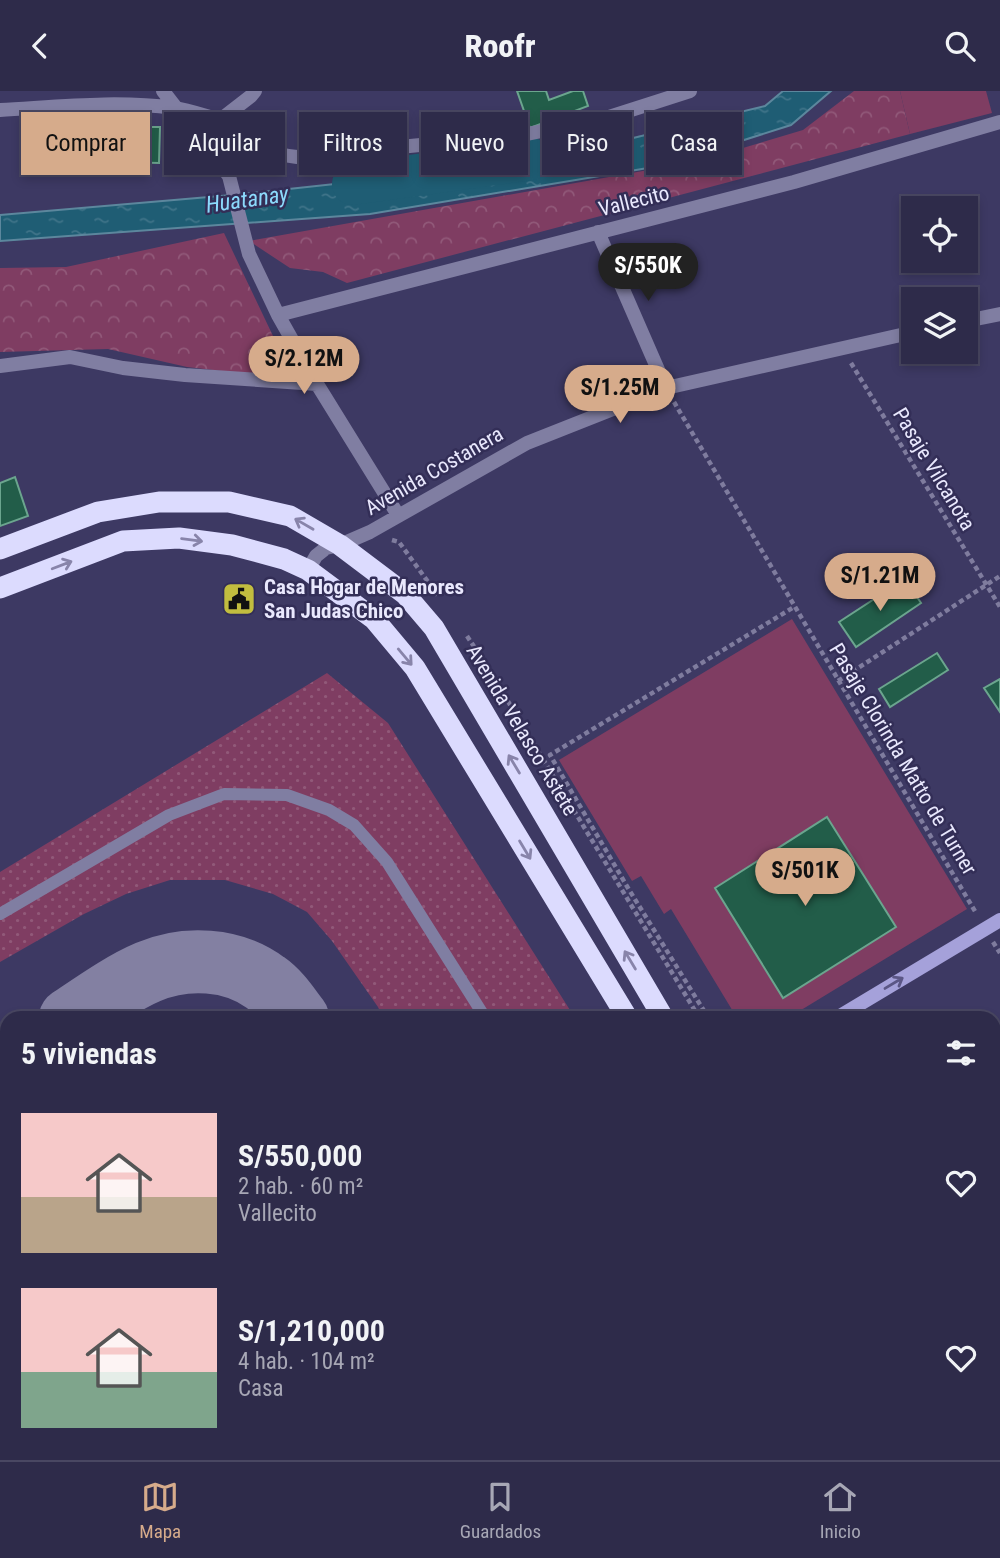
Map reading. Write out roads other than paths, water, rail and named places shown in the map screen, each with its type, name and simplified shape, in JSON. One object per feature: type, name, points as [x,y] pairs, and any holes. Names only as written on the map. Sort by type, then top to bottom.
[{"type":"highway","name":"Avenida Velasco Astete","points":[[0,548],[98,512],[159,502],[229,502],[290,516],[340,545],[405,594],[434,628],[659,1011]]},
{"type":"highway","points":[[0,588],[123,541],[180,538],[232,545],[284,559],[308,570],[374,619],[415,668],[623,1011]]},
{"type":"street","points":[[163,91],[229,176],[249,254],[278,314],[317,384],[398,515]]},
{"type":"street","points":[[230,112],[255,91]]},
{"type":"street","points":[[285,156],[297,157],[522,135],[606,118],[690,91]]},
{"type":"street","points":[[0,110],[150,106],[190,112]]},
{"type":"street","name":"Vallecito","points":[[278,314],[794,182],[1000,122]]},
{"type":"street","points":[[598,232],[666,388]]},
{"type":"street","points":[[978,318],[1000,313]]},
{"type":"street","name":"Avenida Costanera","points":[[308,570],[316,556],[326,548],[370,532],[527,443],[666,388],[901,335]]},
{"type":"street","points":[[0,366],[70,357],[185,375],[317,384]]},
{"type":"street","points":[[848,1011],[1000,920]]},
{"type":"lane","points":[[0,914],[169,815],[223,794],[287,795],[329,810],[354,825],[387,862],[481,1011]]},
{"type":"water","points":[[783,91],[831,91],[791,125],[742,141],[740,112],[765,106]]},
{"type":"water","points":[[646,135],[646,168],[632,171],[632,138]]},
{"type":"water","points":[[541,157],[542,175],[606,175],[370,214],[0,241],[0,215],[232,195],[421,175],[528,175],[528,159]]},
{"type":"waterway","name":"Huatanay","points":[[353,184],[532,159]]},
{"type":"place","name":"Casa Hogar de Menores San Judas Chico","points":[[239,599]]}]
